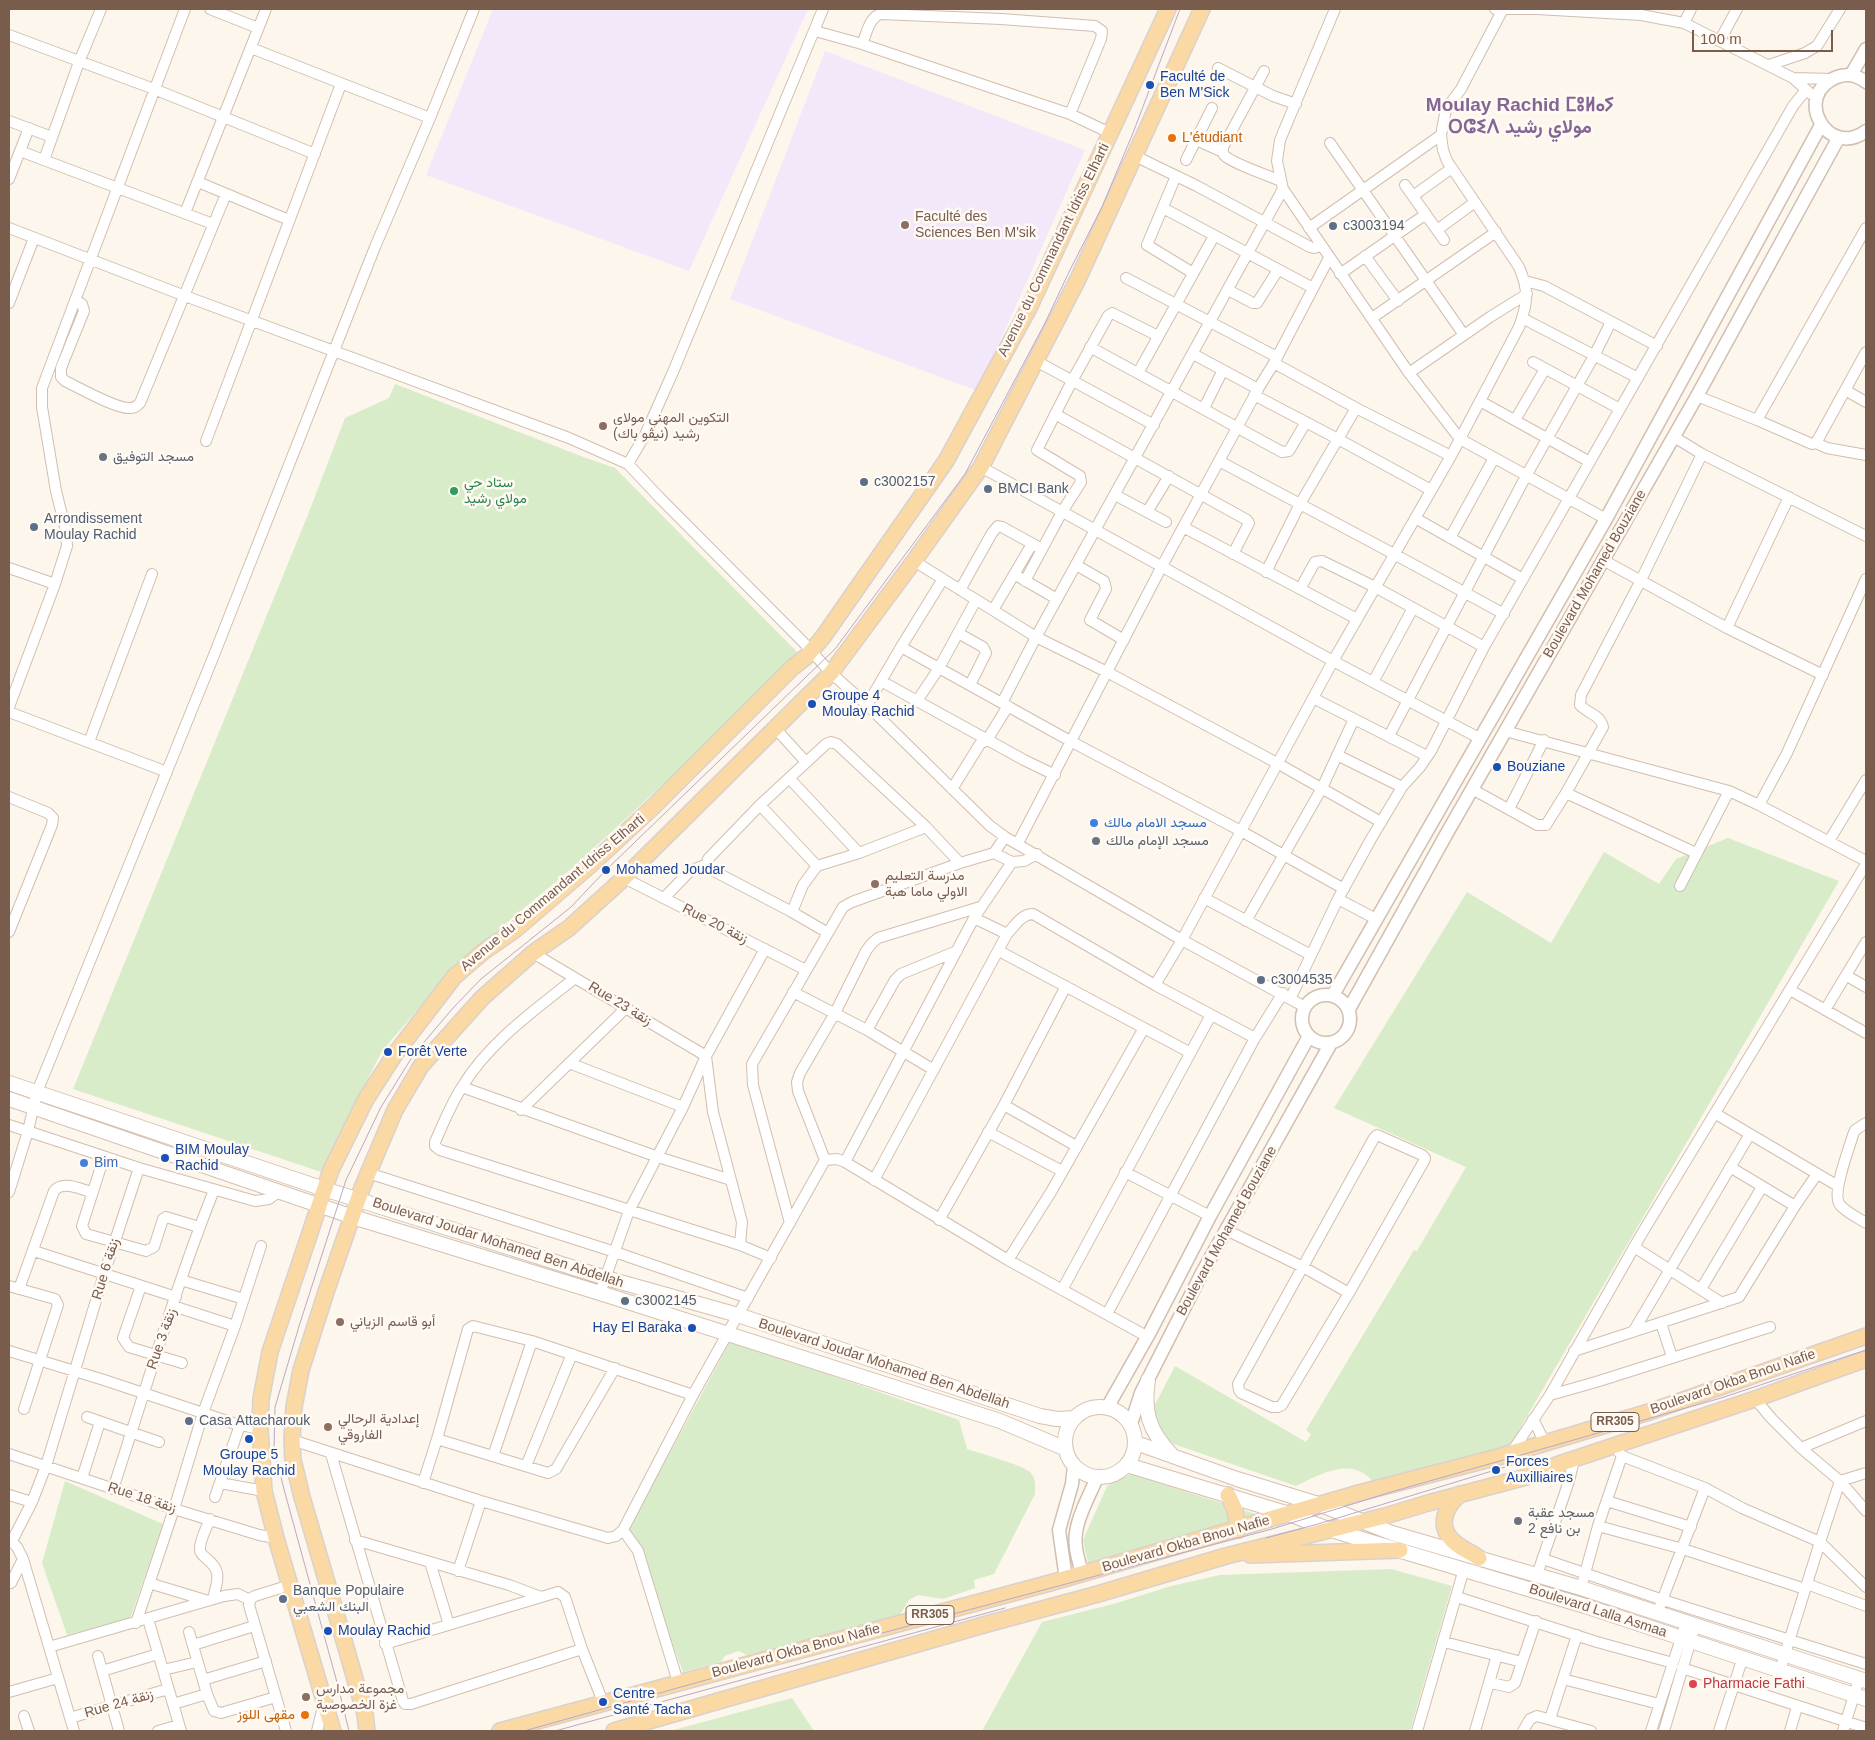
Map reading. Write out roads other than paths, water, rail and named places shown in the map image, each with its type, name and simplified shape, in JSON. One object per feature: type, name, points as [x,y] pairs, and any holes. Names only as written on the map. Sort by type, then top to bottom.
[{"type":"main road","name":"Avenue du Commandant Idriss Elharti","points":[[333,1731],[264,1491],[260,1429],[261,1399],[270,1352],[318,1204],[331,1170],[366,1099],[395,1054],[454,977],[483,952],[516,929],[595,861],[654,806],[823,637],[946,461],[1029,308],[1168,9]]},
{"type":"main road","points":[[367,1731],[365,1714],[302,1497],[293,1460],[292,1440],[294,1407],[301,1370],[358,1199],[395,1110],[421,1066],[482,998],[533,953],[569,928],[624,878],[831,673],[914,561],[981,467],[1078,280],[1202,9]]},
{"type":"main road","name":"Boulevard Joudar Mohamed Ben Abdellah","points":[[9,1083],[324,1189],[606,1278],[738,1315],[1040,1416],[1057,1419],[1075,1418]]},
{"type":"main road","name":"Boulevard Joudar Mohamed Ben Abdellah","points":[[9,1099],[353,1217],[600,1293],[1000,1421],[1066,1449]]},
{"type":"main road","name":"Boulevard Okba Bnou Nafie","points":[[500,1731],[1066,1579],[1289,1514],[1545,1443],[1648,1412],[1866,1336]]},
{"type":"main road","name":"Boulevard Okba Bnou Nafie","points":[[614,1731],[1226,1556],[1526,1476],[1562,1462],[1618,1451],[1866,1359]]},
{"type":"main road","points":[[1148,1380],[1145,1397],[1152,1430],[1161,1444],[1173,1456]]},
{"type":"main road","points":[[1098,1407],[1107,1408],[1118,1412],[1131,1424],[1136,1443],[1133,1455],[1127,1465],[1119,1472],[1110,1476],[1097,1477],[1082,1472],[1074,1466],[1066,1449],[1067,1432],[1075,1418],[1086,1410],[1098,1407]]},
{"type":"main road","points":[[1136,1443],[1321,1505],[1361,1521]]},
{"type":"main road","points":[[1127,1465],[1289,1514],[1328,1529]]},
{"type":"main road","points":[[1460,1494],[1447,1508],[1445,1515],[1446,1528],[1452,1541],[1480,1558]]},
{"type":"main road","points":[[1228,1495],[1235,1510],[1238,1530]]},
{"type":"main road","name":"Boulevard Lalla Asmaa","points":[[1361,1521],[1382,1529],[1581,1588],[1863,1680]]},
{"type":"main road","name":"Boulevard Lalla Asmaa","points":[[1328,1529],[1586,1606],[1860,1697]]},
{"type":"main road","points":[[1226,1556],[1400,1550]]},
{"type":"main road","points":[[365,1714],[374,1731]]},
{"type":"street","points":[[44,160],[79,62],[101,9]]},
{"type":"street","points":[[9,707],[55,584],[67,546],[66,531],[56,491],[41,397],[42,388],[185,9]]},
{"type":"street","points":[[210,9],[258,28]]},
{"type":"street","points":[[185,213],[266,9]]},
{"type":"street","points":[[9,1192],[28,1130],[37,1092],[167,772],[375,247],[474,9]]},
{"type":"street","points":[[628,464],[645,435],[673,372],[824,9]]},
{"type":"street","points":[[1335,9],[1280,140],[1277,161],[1282,185],[1328,258],[1409,373],[1460,439],[1606,519]]},
{"type":"street","points":[[1495,9],[1643,12],[1684,23],[1769,64],[1793,78],[1817,99]]},
{"type":"street","points":[[1155,985],[1182,940],[1333,661],[1451,456],[1525,311],[1527,294],[1525,281],[1519,267],[1452,168],[1443,150],[1441,135],[1446,109],[1461,89],[1503,9]]},
{"type":"street","points":[[1684,23],[1691,9]]},
{"type":"street","points":[[1720,40],[1737,9]]},
{"type":"street","points":[[1769,64],[1805,53],[1817,46],[1840,9]]},
{"type":"street","points":[[862,44],[872,20],[880,14],[1095,26],[1102,31],[1101,39],[1070,114]]},
{"type":"street","points":[[814,31],[862,44],[1070,114],[1110,132]]},
{"type":"street","points":[[9,35],[315,154]]},
{"type":"street","points":[[250,48],[430,118]]},
{"type":"street","points":[[1851,75],[1866,49]]},
{"type":"street","points":[[1218,68],[1273,96],[1296,104]]},
{"type":"street","points":[[1223,152],[1223,147],[1264,72]]},
{"type":"street","points":[[1866,82],[1861,78],[1851,75],[1833,79],[1822,88],[1817,99],[1816,114],[1821,125],[1829,133],[1839,137],[1850,138],[1866,131]]},
{"type":"street","points":[[1793,78],[1833,79]]},
{"type":"street","points":[[206,441],[341,84]]},
{"type":"street","points":[[1107,1314],[1256,1038],[1287,995],[1311,955],[1338,899],[1402,787],[1427,756],[1484,647],[1568,499],[1793,106],[1806,90]]},
{"type":"street","points":[[1186,160],[1212,108]]},
{"type":"street","points":[[9,121],[52,137]]},
{"type":"street","name":"Boulevard Mohamed Bouziane","points":[[1333,995],[1606,519],[1821,125]]},
{"type":"street","points":[[9,179],[29,128]]},
{"type":"street","points":[[1309,228],[1441,135]]},
{"type":"street","name":"Boulevard Mohamed Bouziane","points":[[1349,1009],[1472,789],[1674,437],[1839,137]]},
{"type":"street","points":[[1196,140],[1223,152],[1225,156],[1233,161],[1282,185]]},
{"type":"street","points":[[1330,143],[1464,335]]},
{"type":"street","points":[[20,151],[117,186],[213,224]]},
{"type":"street","points":[[1135,156],[1310,247],[1321,246]]},
{"type":"street","points":[[1413,196],[1452,168]]},
{"type":"street","points":[[1176,176],[1147,241],[1147,245],[1193,273]]},
{"type":"street","points":[[198,182],[289,220]]},
{"type":"street","points":[[952,789],[980,744],[987,740],[1036,637],[1248,254],[1282,185]]},
{"type":"street","points":[[1405,185],[1444,240]]},
{"type":"street","points":[[75,300],[82,304],[84,311],[61,368],[61,377],[65,381],[120,407],[136,407],[140,403],[226,194]]},
{"type":"street","points":[[1437,230],[1475,202]]},
{"type":"street","points":[[1163,208],[1313,288]]},
{"type":"street","points":[[1340,274],[1426,214]]},
{"type":"street","points":[[9,228],[185,296],[570,438],[628,464],[831,673],[867,705],[989,825],[1005,837],[1182,940],[1287,995],[1305,1007]]},
{"type":"street","points":[[1757,420],[1866,228]]},
{"type":"street","points":[[1372,318],[1496,232]]},
{"type":"street","points":[[1138,373],[1214,236]]},
{"type":"street","points":[[9,303],[34,238]]},
{"type":"street","points":[[1366,256],[1398,301]]},
{"type":"street","points":[[1018,843],[1162,566],[1275,360],[1328,258]]},
{"type":"street","points":[[1228,290],[1253,303],[1257,302],[1278,270]]},
{"type":"street","points":[[1126,278],[1211,321],[1356,408],[1451,456]]},
{"type":"street","points":[[1525,281],[1544,286],[1657,346]]},
{"type":"street","points":[[1409,373],[1527,294]]},
{"type":"street","points":[[1025,581],[1062,512],[1081,482],[1081,478],[1071,470],[1037,450],[1072,380],[1112,313],[1158,336]]},
{"type":"street","points":[[1522,318],[1638,378]]},
{"type":"street","points":[[1389,736],[1526,476],[1594,356],[1611,322]]},
{"type":"street","points":[[1090,347],[1286,452],[1289,451],[1306,422]]},
{"type":"street","points":[[1816,443],[1866,352]]},
{"type":"street","points":[[1193,354],[1223,370],[1306,422],[1431,490]]},
{"type":"street","points":[[1036,361],[1154,425]]},
{"type":"street","points":[[1533,362],[1620,409]]},
{"type":"street","points":[[1515,420],[1545,368]]},
{"type":"street","points":[[1204,408],[1223,370]]},
{"type":"street","points":[[1845,390],[1866,402]]},
{"type":"street","points":[[1697,396],[1805,442],[1866,455]]},
{"type":"street","points":[[1480,401],[1590,462]]},
{"type":"street","points":[[1266,572],[1300,504],[1356,408]]},
{"type":"street","points":[[1055,414],[1249,521],[1233,554]]},
{"type":"street","points":[[1674,437],[1702,454],[1866,536]]},
{"type":"street","points":[[1472,789],[1537,825],[1546,825],[1603,727],[1602,721],[1584,709],[1580,701],[1702,454]]},
{"type":"street","points":[[1450,538],[1494,458]]},
{"type":"street","points":[[1219,461],[1504,614]]},
{"type":"street","points":[[981,467],[1333,661],[1479,738]]},
{"type":"street","points":[[1147,512],[1169,476]]},
{"type":"street","points":[[1115,495],[1166,522]]},
{"type":"street","points":[[1727,628],[1789,497]]},
{"type":"street","points":[[1415,518],[1523,579]]},
{"type":"street","points":[[960,590],[996,528],[1002,527],[1042,549]]},
{"type":"street","points":[[1183,527],[1357,619]]},
{"type":"street","points":[[993,610],[1032,544]]},
{"type":"street","points":[[1603,560],[1727,628],[1823,675]]},
{"type":"street","points":[[914,561],[1036,637],[1108,672],[1277,763],[1381,822]]},
{"type":"street","points":[[1300,589],[1315,562],[1322,561],[1375,587],[1484,647]]},
{"type":"street","points":[[1076,565],[1104,581],[1106,585],[1106,589],[1090,620],[1124,640]]},
{"type":"street","points":[[9,568],[55,584]]},
{"type":"street","points":[[88,742],[152,574]]},
{"type":"street","points":[[1013,574],[1058,599]]},
{"type":"street","points":[[867,705],[942,579]]},
{"type":"street","points":[[1759,805],[1787,753],[1866,579]]},
{"type":"street","points":[[917,701],[939,668],[976,600]]},
{"type":"street","points":[[1373,682],[1413,608]]},
{"type":"street","points":[[958,633],[983,647],[986,653],[970,686]]},
{"type":"street","points":[[901,647],[1072,742],[1241,831],[1344,889]]},
{"type":"street","points":[[881,681],[987,740],[1055,775]]},
{"type":"street","points":[[1313,698],[1427,756]]},
{"type":"street","points":[[9,712],[167,772]]},
{"type":"street","points":[[1246,920],[1322,788],[1354,718]]},
{"type":"street","points":[[774,728],[806,762]]},
{"type":"street","points":[[1505,731],[1729,791],[1759,805],[1866,863],[1634,1247],[1550,1395],[1511,1452]]},
{"type":"street","points":[[1509,809],[1544,740]]},
{"type":"street","points":[[828,933],[710,869],[707,864],[708,859],[760,805],[826,744],[831,742],[837,744],[926,827],[960,863]]},
{"type":"street","points":[[1337,755],[1402,787]]},
{"type":"street","points":[[789,778],[859,853]]},
{"type":"street","points":[[1829,842],[1866,780]]},
{"type":"street","points":[[1680,886],[1729,791]]},
{"type":"street","points":[[1566,793],[1696,853]]},
{"type":"street","points":[[9,797],[48,813],[53,818],[52,825],[9,932]]},
{"type":"street","points":[[760,805],[818,866]]},
{"type":"street","points":[[792,912],[802,884],[818,866],[859,853],[926,827]]},
{"type":"street","points":[[790,1223],[751,1074],[752,1064],[843,907],[852,902],[960,863],[994,853],[1005,837]]},
{"type":"street","points":[[994,853],[1012,862],[1024,861],[1037,854]]},
{"type":"street","points":[[845,1162],[980,907],[1012,862]]},
{"type":"street","points":[[664,898],[690,871],[707,864]]},
{"type":"street","name":"Rue 20 زنقة","points":[[624,878],[806,970]]},
{"type":"street","points":[[1204,898],[1311,955]]},
{"type":"street","points":[[1338,899],[1376,919]]},
{"type":"street","points":[[825,1160],[798,1091],[797,1082],[800,1073],[835,1013],[866,951],[878,938],[980,907]]},
{"type":"street","points":[[874,1180],[1007,934],[1023,915],[1033,914],[1155,985],[1256,1038]]},
{"type":"street","points":[[974,918],[1007,934]]},
{"type":"street","points":[[1825,1010],[1866,942]]},
{"type":"street","points":[[600,1293],[629,1211],[683,1107],[706,1056],[765,949]]},
{"type":"street","points":[[868,1030],[895,980],[901,974],[957,951]]},
{"type":"street","points":[[999,951],[1189,1052]]},
{"type":"street","name":"Rue 23 زنقة","points":[[533,953],[706,1056]]},
{"type":"street","points":[[1847,976],[1866,987]]},
{"type":"street","points":[[575,978],[514,1027],[482,1060],[462,1087],[435,1142],[437,1148],[740,1245],[771,1258]]},
{"type":"street","points":[[939,1220],[1004,1105],[1066,986]]},
{"type":"street","points":[[1790,990],[1866,1033]]},
{"type":"street","points":[[793,992],[868,1030],[934,1070]]},
{"type":"street","points":[[1333,995],[1340,998],[1349,1009],[1350,1022],[1346,1034],[1339,1040],[1323,1043],[1309,1036],[1304,1029],[1302,1022],[1305,1007],[1310,1000],[1317,996],[1333,995]]},
{"type":"street","points":[[521,1110],[626,1008]]},
{"type":"street","points":[[1062,1290],[1189,1052],[1211,1015]]},
{"type":"street","points":[[1008,1260],[1062,1171],[1144,1028]]},
{"type":"street","name":"Boulevard Mohamed Bouziane","points":[[1107,1408],[1148,1337],[1210,1216],[1309,1036]]},
{"type":"street","name":"Boulevard Mohamed Bouziane","points":[[1131,1424],[1148,1380],[1226,1230],[1331,1043]]},
{"type":"street","points":[[706,1056],[713,1112],[742,1222],[740,1245]]},
{"type":"street","points":[[568,1063],[683,1107]]},
{"type":"street","points":[[462,1087],[521,1110],[731,1180]]},
{"type":"street","points":[[1004,1105],[1076,1146]]},
{"type":"street","points":[[1716,1114],[1838,1186]]},
{"type":"street","points":[[1866,1123],[1856,1130],[1853,1135],[1838,1186],[1838,1203],[1866,1223]]},
{"type":"street","points":[[9,1124],[139,1168],[255,1201],[269,1199],[280,1191]]},
{"type":"street","points":[[988,1132],[1062,1171]]},
{"type":"street","points":[[1633,1332],[1750,1134]]},
{"type":"street","points":[[1378,1135],[1425,1158],[1349,1293],[1282,1405],[1272,1407],[1241,1393],[1238,1384],[1303,1267],[1374,1138],[1378,1135]]},
{"type":"street","points":[[104,1157],[82,1226],[86,1234],[146,1251],[154,1247],[163,1219],[166,1217],[199,1227]]},
{"type":"street","points":[[825,1160],[837,1159],[845,1162],[1008,1260],[1148,1337]]},
{"type":"street","points":[[292,1440],[481,1501],[608,1538],[616,1536],[623,1530],[693,1395],[825,1160]]},
{"type":"street","points":[[1730,1167],[1795,1206]]},
{"type":"street","name":"Rue 6 زنقة","points":[[10,1540],[32,1502],[46,1466],[104,1274],[139,1168]]},
{"type":"street","points":[[1126,1172],[1210,1216]]},
{"type":"street","points":[[368,1173],[615,1252],[748,1298]]},
{"type":"street","points":[[1574,1351],[1735,1299],[1741,1294],[1817,1174]]},
{"type":"street","points":[[19,1289],[54,1191],[58,1186],[63,1185],[92,1192]]},
{"type":"street","points":[[1701,1289],[1762,1187]]},
{"type":"street","name":"Rue 3 زنقة","points":[[113,1489],[181,1280],[214,1190]]},
{"type":"street","points":[[1226,1230],[1303,1267],[1349,1293]]},
{"type":"street","points":[[136,1623],[174,1509],[203,1412],[235,1326],[261,1246]]},
{"type":"street","points":[[1634,1247],[1722,1303]]},
{"type":"street","points":[[34,1251],[141,1286],[174,1302],[235,1326]]},
{"type":"street","points":[[181,1280],[244,1299]]},
{"type":"street","points":[[9,1286],[56,1299],[58,1302],[24,1409]]},
{"type":"street","points":[[141,1286],[123,1338],[129,1347],[182,1363]]},
{"type":"street","points":[[1660,1323],[1672,1358]]},
{"type":"street","points":[[423,1483],[468,1329],[473,1326],[532,1341],[693,1395]]},
{"type":"street","points":[[1550,1395],[1770,1326]]},
{"type":"street","points":[[494,1456],[532,1341]]},
{"type":"street","points":[[9,1351],[240,1425],[260,1429]]},
{"type":"street","points":[[526,1466],[572,1354]]},
{"type":"street","points":[[437,1439],[548,1473],[556,1469],[615,1368]]},
{"type":"street","points":[[1755,1399],[1772,1420],[1840,1482],[1866,1511]]},
{"type":"street","points":[[87,1417],[159,1442]]},
{"type":"street","points":[[1533,1419],[1545,1443]]},
{"type":"street","points":[[1801,1448],[1866,1421]]},
{"type":"street","points":[[82,1478],[100,1422]]},
{"type":"street","points":[[215,1497],[240,1425]]},
{"type":"street","points":[[1581,1588],[1607,1501],[1618,1451],[1706,1488],[1742,1508],[1820,1542],[1866,1587]]},
{"type":"street","name":"Rue 18 زنقة","points":[[9,1454],[174,1509],[259,1535],[276,1538]]},
{"type":"street","points":[[331,1454],[385,1644],[405,1704],[411,1704],[582,1649]]},
{"type":"street","points":[[1537,1575],[1574,1460]]},
{"type":"street","points":[[1066,1579],[1059,1530],[1072,1484],[1074,1466]]},
{"type":"street","points":[[1840,1482],[1866,1472]]},
{"type":"street","points":[[1082,1574],[1075,1537],[1097,1477]]},
{"type":"street","points":[[1780,1670],[1840,1482]]},
{"type":"street","points":[[220,1483],[264,1491]]},
{"type":"street","points":[[1657,1613],[1706,1488]]},
{"type":"street","points":[[9,1495],[32,1502]]},
{"type":"street","points":[[458,1571],[481,1501]]},
{"type":"street","points":[[1607,1501],[1691,1527]]},
{"type":"street","points":[[209,1599],[218,1578],[217,1570],[202,1555],[200,1547],[210,1519]]},
{"type":"street","points":[[1598,1526],[1683,1549],[1866,1606]]},
{"type":"street","points":[[623,1530],[632,1540],[638,1551],[678,1682]]},
{"type":"street","points":[[10,1540],[20,1552],[74,1731]]},
{"type":"street","points":[[355,1540],[541,1597]]},
{"type":"street","points":[[9,1585],[22,1559]]},
{"type":"street","points":[[1542,1559],[1663,1600],[1866,1664]]},
{"type":"street","points":[[430,1562],[449,1625]]},
{"type":"street","points":[[1417,1731],[1464,1569]]},
{"type":"street","points":[[149,1583],[209,1599]]},
{"type":"street","points":[[286,1731],[249,1605],[250,1600],[255,1596],[290,1584]]},
{"type":"street","points":[[385,1644],[558,1592],[565,1597],[582,1649],[603,1702]]},
{"type":"street","points":[[49,1647],[136,1623],[209,1599],[238,1594],[250,1600]]},
{"type":"street","points":[[1457,1597],[1672,1663]]},
{"type":"street","points":[[148,1619],[180,1728],[158,1731]]},
{"type":"street","points":[[1491,1683],[1509,1687],[1513,1686],[1536,1621]]},
{"type":"street","points":[[1664,1731],[1682,1668],[1690,1624]]},
{"type":"street","points":[[193,1646],[254,1626]]},
{"type":"street","points":[[189,1632],[211,1709],[216,1713],[276,1697]]},
{"type":"street","points":[[1550,1719],[1576,1635]]},
{"type":"street","points":[[1651,1731],[1672,1663],[1686,1640]]},
{"type":"street","points":[[1444,1642],[1522,1662]]},
{"type":"street","points":[[102,1670],[158,1654]]},
{"type":"street","points":[[1475,1731],[1498,1655]]},
{"type":"street","points":[[98,1656],[119,1731]]},
{"type":"street","points":[[1719,1731],[1743,1657]]},
{"type":"street","points":[[163,1670],[197,1662]]},
{"type":"street","points":[[203,1680],[266,1662]]},
{"type":"street","points":[[1682,1668],[1797,1707],[1845,1727],[1866,1728]]},
{"type":"street","points":[[9,1692],[58,1678]]},
{"type":"street","points":[[1563,1679],[1659,1704]]},
{"type":"street","points":[[1845,1727],[1860,1697],[1863,1680]]},
{"type":"street","name":"Rue 24 زنقة","points":[[70,1718],[168,1690]]},
{"type":"street","points":[[173,1704],[207,1694]]},
{"type":"street","points":[[317,1731],[324,1702]]},
{"type":"street","points":[[1790,1731],[1797,1707]]},
{"type":"street","points":[[24,1716],[26,1731]]},
{"type":"street","points":[[1523,1731],[1525,1725],[1532,1717],[1537,1716],[1591,1731]]},
{"type":"tram line","points":[[349,1731],[274,1450],[275,1407],[346,1180],[381,1107],[414,1054],[453,1008],[481,979],[571,907],[606,870],[835,649],[965,474],[1045,323],[1102,207],[1133,133],[1180,9]]},
{"type":"tram line","points":[[524,1731],[706,1680],[1272,1529],[1391,1492],[1721,1398],[1866,1350]]},
{"type":"tram line","points":[[1266,1538],[1515,1464]]},
{"type":"tram line","points":[[555,1731],[1005,1608]]},
{"type":"place","name":"Faculté de Ben M'Sick","points":[[1150,85]]},
{"type":"place","name":"L'étudiant","points":[[1172,138]]},
{"type":"place","name":"Faculté des Sciences Ben M'sik","points":[[905,225]]},
{"type":"place","name":"c3003194","points":[[1333,226]]},
{"type":"place","name":"التكوين المهني مولاي رشيد (نيڤو باك)","points":[[603,426]]},
{"type":"place","name":"مسجد التوفيق","points":[[103,457]]},
{"type":"place","name":"c3002157","points":[[864,482]]},
{"type":"place","name":"BMCI Bank","points":[[988,489]]},
{"type":"place","name":"ستاد حي مولاي رشيد","points":[[454,491]]},
{"type":"place","name":"Arrondissement Moulay Rachid","points":[[34,527]]},
{"type":"place","name":"Groupe 4 Moulay Rachid","points":[[812,704]]},
{"type":"place","name":"Bouziane","points":[[1497,767]]},
{"type":"place","name":"مسجد الامام مالك","points":[[1094,823]]},
{"type":"place","name":"مسجد الإمام مالك","points":[[1096,841]]},
{"type":"place","name":"Mohamed Joudar","points":[[606,870]]},
{"type":"place","name":"مدرسة التعليم الاولي ماما هبة","points":[[875,884]]},
{"type":"place","name":"c3004535","points":[[1261,980]]},
{"type":"place","name":"Forêt Verte","points":[[388,1052]]},
{"type":"place","name":"BIM Moulay Rachid","points":[[165,1158]]},
{"type":"place","name":"Bim","points":[[84,1163]]},
{"type":"place","name":"c3002145","points":[[625,1301]]},
{"type":"place","name":"أبو قاسم الزياني","points":[[340,1322]]},
{"type":"place","name":"Hay El Baraka","points":[[692,1328]]},
{"type":"place","name":"Casa Attacharouk","points":[[189,1421]]},
{"type":"place","name":"إعدادية الرحالي الفاروقي","points":[[328,1427]]},
{"type":"place","name":"Groupe 5 Moulay Rachid","points":[[249,1439]]},
{"type":"place","name":"Forces Auxilliaires","points":[[1496,1470]]},
{"type":"place","name":"مسجد عقبة بن نافع 2","points":[[1518,1521]]},
{"type":"place","name":"Banque Populaire البنك الشعبي","points":[[283,1599]]},
{"type":"place","name":"Moulay Rachid","points":[[328,1631]]},
{"type":"place","name":"Pharmacie Fathi","points":[[1693,1684]]},
{"type":"place","name":"مجموعة مدارس غزة الخصوصية","points":[[306,1697]]},
{"type":"place","name":"Centre Santé Tacha","points":[[603,1702]]},
{"type":"place","name":"مقهى اللوز","points":[[305,1715]]},
{"type":"district","name":"Moulay Rachid ⵎⵓⵍⴰⵢ ⵔⵛⵉⴷ مولاي رشيد","points":[[1520,117]]}]
